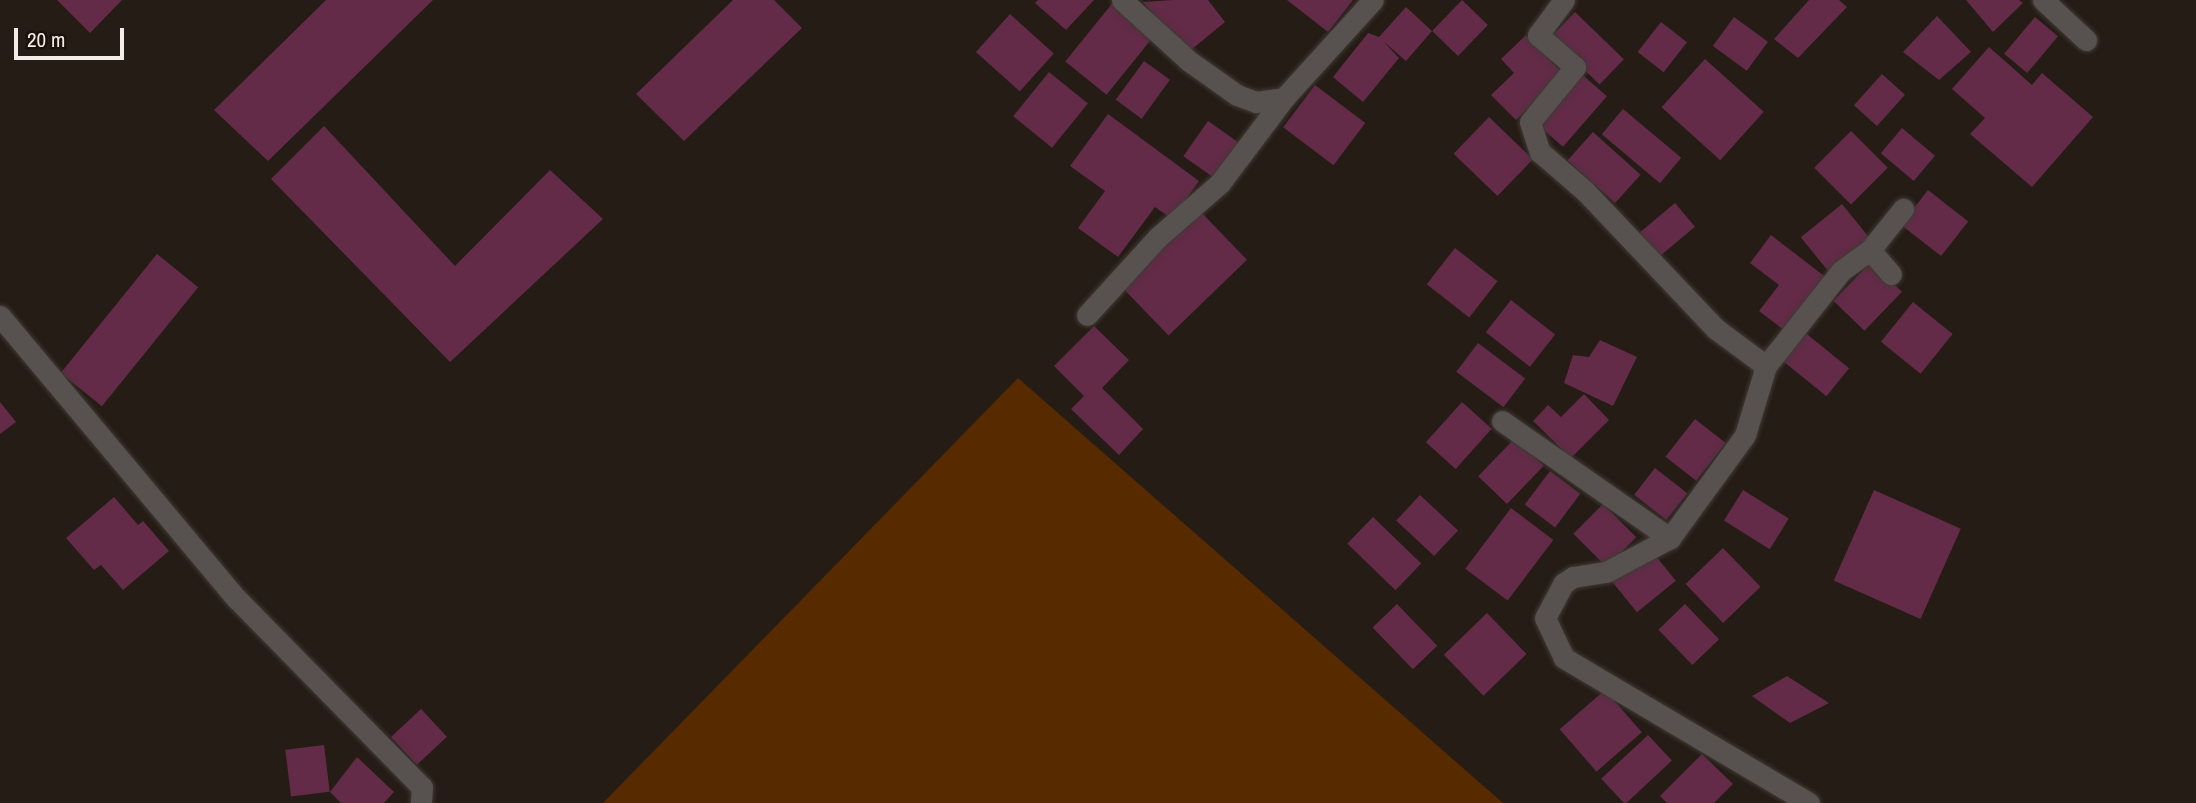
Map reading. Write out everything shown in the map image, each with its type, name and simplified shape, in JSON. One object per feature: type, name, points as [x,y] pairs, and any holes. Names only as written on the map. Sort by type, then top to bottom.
[{"type":"street","points":[[1122,0],[1189,61],[1237,95],[1256,102],[1284,97]]},
{"type":"street","points":[[1087,315],[1157,238],[1220,183],[1284,97],[1373,0]]},
{"type":"street","points":[[1564,0],[1538,35],[1575,67],[1530,122],[1541,152],[1585,191],[1716,329],[1766,366]]},
{"type":"street","points":[[2043,0],[2086,40]]},
{"type":"street","points":[[1809,803],[1564,658],[1545,618],[1564,583],[1581,573],[1606,572],[1670,538],[1745,435],[1766,366],[1841,271],[1870,250],[1903,209]]},
{"type":"street","points":[[1870,250],[1891,274]]},
{"type":"street","points":[[0,316],[237,599],[422,787],[421,803]]},
{"type":"street","points":[[1502,421],[1670,538]]},
{"type":"shaded area","points":[[1018,378],[1503,803],[603,803]]},
{"type":"building","points":[[57,0],[122,0],[90,33]]},
{"type":"building","points":[[326,0],[433,0],[268,161],[214,110]]},
{"type":"building","points":[[733,0],[774,0],[802,28],[684,141],[636,94]]},
{"type":"building","points":[[1038,0],[1094,0],[1066,30],[1035,3]]},
{"type":"building","points":[[1115,0],[1156,33],[1106,95],[1065,61]]},
{"type":"building","points":[[1208,0],[1225,22],[1186,54],[1143,2]]},
{"type":"building","points":[[1287,0],[1353,0],[1328,32]]},
{"type":"building","points":[[1462,0],[1488,25],[1458,56],[1432,31]]},
{"type":"building","points":[[1809,0],[1839,0],[1847,7],[1798,58],[1774,39]]},
{"type":"building","points":[[1966,0],[2019,0],[2023,3],[1993,32]]},
{"type":"building","points":[[1406,7],[1432,31],[1406,61],[1383,41],[1399,58],[1363,102],[1333,77],[1368,33],[1379,37]]},
{"type":"building","points":[[1575,12],[1624,59],[1600,84],[1551,37]]},
{"type":"building","points":[[1010,14],[1054,53],[1020,91],[976,52]]},
{"type":"building","points":[[1937,16],[1971,52],[1939,80],[1903,52]]},
{"type":"building","points":[[1734,17],[1768,42],[1747,71],[1713,46]]},
{"type":"building","points":[[2035,17],[2058,36],[2027,73],[2004,54]]},
{"type":"building","points":[[1661,22],[1687,42],[1664,72],[1638,52]]},
{"type":"building","points":[[1526,35],[1563,74],[1516,120],[1491,95],[1514,73],[1501,59]]},
{"type":"building","points":[[1989,47],[2032,85],[2042,73],[2093,117],[2032,187],[1970,134],[1985,118],[1952,89]]},
{"type":"building","points":[[1705,59],[1764,112],[1720,160],[1662,107]]},
{"type":"building","points":[[1144,61],[1170,80],[1142,119],[1116,100]]},
{"type":"building","points":[[1049,72],[1088,103],[1052,148],[1013,116]]},
{"type":"building","points":[[1579,72],[1607,96],[1563,147],[1535,123]]},
{"type":"building","points":[[1882,74],[1905,95],[1877,126],[1854,105]]},
{"type":"building","points":[[1315,85],[1365,123],[1333,165],[1283,127]]},
{"type":"building","points":[[1623,109],[1681,158],[1660,183],[1602,134]]},
{"type":"building","points":[[1108,114],[1199,181],[1172,219],[1155,207],[1118,257],[1078,228],[1105,191],[1070,166]]},
{"type":"building","points":[[1489,117],[1533,159],[1497,196],[1454,154]]},
{"type":"building","points":[[1208,121],[1241,144],[1216,179],[1183,156]]},
{"type":"building","points":[[324,126],[455,266],[550,170],[603,219],[450,362],[271,179]]},
{"type":"building","points":[[1902,128],[1935,156],[1914,181],[1881,153]]},
{"type":"building","points":[[1851,131],[1888,168],[1851,205],[1814,168]]},
{"type":"building","points":[[1593,132],[1641,175],[1615,203],[1568,160]]},
{"type":"building","points":[[1928,190],[1968,221],[1941,256],[1901,225]]},
{"type":"building","points":[[1675,203],[1695,227],[1660,256],[1640,233]]},
{"type":"building","points":[[1842,204],[1870,239],[1829,272],[1801,237]]},
{"type":"building","points":[[1197,208],[1247,260],[1169,336],[1119,284]]},
{"type":"building","points":[[1771,235],[1828,279],[1788,333],[1759,311],[1779,285],[1750,263]]},
{"type":"building","points":[[1455,248],[1498,281],[1469,317],[1427,284]]},
{"type":"building","points":[[157,254],[198,287],[102,406],[61,373]]},
{"type":"building","points":[[1871,262],[1902,292],[1864,331],[1833,301]]},
{"type":"building","points":[[1511,300],[1555,334],[1530,367],[1486,332]]},
{"type":"building","points":[[1913,302],[1953,334],[1921,374],[1881,342]]},
{"type":"building","points":[[1094,326],[1129,360],[1102,388],[1143,429],[1119,455],[1071,409],[1084,396],[1054,366]]},
{"type":"building","points":[[1797,326],[1849,368],[1826,396],[1774,354]]},
{"type":"building","points":[[1600,340],[1637,357],[1613,406],[1564,383],[1573,355],[1589,357]]},
{"type":"building","points":[[1478,343],[1525,379],[1503,407],[1456,372]]},
{"type":"building","points":[[1584,394],[1609,420],[1571,458],[1533,421],[1548,405],[1561,417]]},
{"type":"building","points":[[0,402],[16,422],[0,434]]},
{"type":"building","points":[[1462,402],[1492,429],[1456,469],[1426,442]]},
{"type":"building","points":[[1695,419],[1726,443],[1696,481],[1665,457]]},
{"type":"building","points":[[1515,438],[1544,466],[1507,504],[1478,476]]},
{"type":"building","points":[[1655,468],[1687,493],[1666,520],[1634,495]]},
{"type":"building","points":[[1550,471],[1580,494],[1555,527],[1525,505]]},
{"type":"building","points":[[1743,490],[1789,519],[1770,549],[1724,521]]},
{"type":"building","points":[[1874,490],[1961,529],[1921,619],[1834,580]]},
{"type":"building","points":[[1420,495],[1458,530],[1434,556],[1396,521]]},
{"type":"building","points":[[114,497],[138,525],[143,521],[169,551],[123,590],[101,565],[94,570],[66,538]]},
{"type":"building","points":[[1603,504],[1636,537],[1607,567],[1573,534]]},
{"type":"building","points":[[1511,508],[1553,540],[1508,601],[1465,569]]},
{"type":"building","points":[[1373,517],[1421,564],[1395,590],[1347,544]]},
{"type":"building","points":[[1723,548],[1761,587],[1723,623],[1686,584]]},
{"type":"building","points":[[1650,549],[1676,581],[1637,612],[1611,580]]},
{"type":"building","points":[[1397,604],[1437,646],[1413,669],[1373,628]]},
{"type":"building","points":[[1685,604],[1719,639],[1692,665],[1658,630]]},
{"type":"building","points":[[1487,613],[1527,654],[1483,696],[1444,655]]},
{"type":"building","points":[[1787,676],[1829,703],[1790,723],[1752,696]]},
{"type":"building","points":[[1605,690],[1642,732],[1596,772],[1560,729]]},
{"type":"building","points":[[421,709],[447,737],[417,765],[391,737]]},
{"type":"building","points":[[1648,735],[1672,761],[1626,803],[1601,779]]},
{"type":"building","points":[[324,745],[330,792],[291,796],[285,750]]},
{"type":"building","points":[[1702,754],[1733,784],[1714,803],[1667,803],[1660,796]]},
{"type":"building","points":[[357,757],[394,792],[384,803],[341,803],[330,792]]}]
